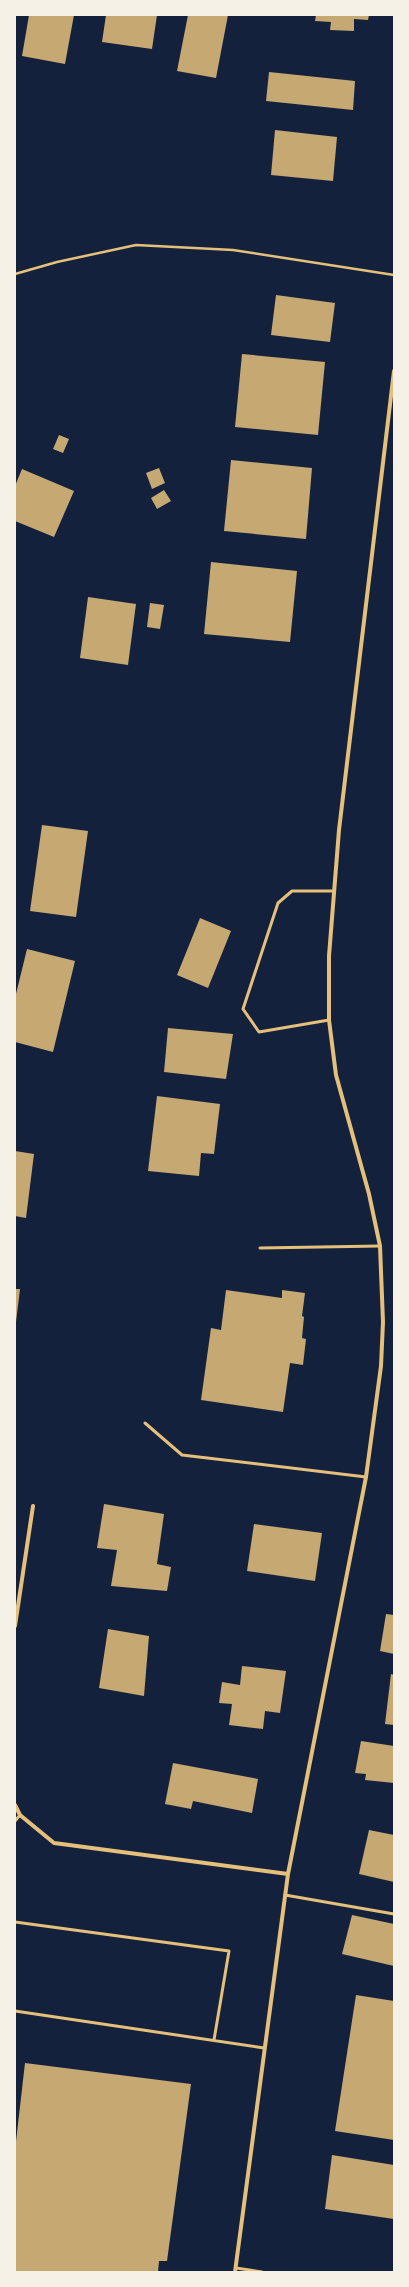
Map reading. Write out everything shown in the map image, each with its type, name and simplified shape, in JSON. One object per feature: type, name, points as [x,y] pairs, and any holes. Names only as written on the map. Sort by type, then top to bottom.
[{"type":"street","points":[[236,2270],[288,1874],[366,1477],[381,1366],[383,1322],[380,1246],[369,1194],[336,1075],[329,1020],[329,956],[340,822],[394,371]]},
{"type":"street","points":[[15,1626],[33,1506]]},
{"type":"street","points":[[15,1805],[20,1815],[54,1842],[288,1874]]},
{"type":"lane","points":[[329,1020],[259,1032],[243,1009],[278,903],[292,891],[334,891]]},
{"type":"lane","points":[[260,1248],[380,1246]]},
{"type":"lane","points":[[145,1423],[182,1455],[366,1477]]},
{"type":"lane","points":[[15,1821],[20,1815]]},
{"type":"lane","points":[[285,1895],[394,1914]]},
{"type":"lane","points":[[15,1922],[229,1951],[214,2040]]},
{"type":"lane","points":[[15,2011],[264,2048]]},
{"type":"lane","points":[[236,2270],[262,2272]]},
{"type":"path","points":[[15,274],[57,262],[136,245],[233,250],[394,275]]},
{"type":"building","points":[[29,15],[74,15],[65,64],[22,56]]},
{"type":"building","points":[[106,15],[157,15],[152,49],[102,42]]},
{"type":"building","points":[[188,15],[228,15],[216,78],[177,71]]},
{"type":"building","points":[[316,15],[369,15],[368,20],[354,19],[354,31],[330,30],[331,22],[315,21]]},
{"type":"building","points":[[269,72],[355,81],[353,110],[266,101]]},
{"type":"building","points":[[275,130],[337,137],[333,181],[271,175]]},
{"type":"building","points":[[276,295],[335,303],[330,342],[271,335]]},
{"type":"building","points":[[242,354],[325,362],[318,435],[235,427]]},
{"type":"building","points":[[59,435],[69,439],[63,453],[53,449]]},
{"type":"building","points":[[231,460],[312,468],[306,539],[224,531]]},
{"type":"building","points":[[159,468],[165,483],[152,489],[146,473]]},
{"type":"building","points":[[22,469],[74,491],[54,537],[15,521],[15,486]]},
{"type":"building","points":[[164,490],[171,501],[157,509],[151,498]]},
{"type":"building","points":[[211,562],[297,571],[290,642],[204,634]]},
{"type":"building","points":[[88,597],[136,604],[128,665],[80,658]]},
{"type":"building","points":[[150,603],[164,605],[160,629],[147,627]]},
{"type":"building","points":[[42,825],[88,831],[76,917],[30,911]]},
{"type":"building","points":[[200,918],[231,931],[208,988],[177,975]]},
{"type":"building","points":[[27,949],[75,961],[53,1052],[15,1042],[15,998]]},
{"type":"building","points":[[168,1028],[233,1034],[226,1079],[164,1072]]},
{"type":"building","points":[[157,1096],[220,1104],[214,1154],[201,1153],[199,1176],[148,1171]]},
{"type":"building","points":[[15,1151],[34,1154],[26,1218],[15,1216]]},
{"type":"building","points":[[15,1289],[20,1289],[16,1322],[15,1322]]},
{"type":"building","points":[[226,1290],[282,1298],[282,1290],[305,1293],[302,1316],[304,1317],[302,1338],[306,1339],[303,1365],[290,1363],[283,1412],[201,1400],[211,1328],[221,1330]]},
{"type":"building","points":[[104,1504],[164,1514],[157,1564],[171,1567],[167,1591],[111,1586],[117,1550],[97,1548]]},
{"type":"building","points":[[254,1524],[322,1533],[315,1581],[247,1571]]},
{"type":"building","points":[[386,1614],[394,1615],[394,1654],[380,1651]]},
{"type":"building","points":[[108,1629],[149,1636],[144,1696],[99,1688]]},
{"type":"building","points":[[242,1666],[286,1671],[280,1713],[265,1711],[263,1729],[229,1725],[232,1704],[219,1703],[222,1682],[240,1685]]},
{"type":"building","points":[[391,1674],[394,1675],[394,1725],[385,1724]]},
{"type":"building","points":[[361,1741],[394,1746],[394,1783],[365,1780],[366,1774],[355,1773]]},
{"type":"building","points":[[173,1763],[258,1779],[252,1813],[193,1801],[191,1809],[165,1804]]},
{"type":"building","points":[[369,1830],[394,1835],[394,1882],[359,1874]]},
{"type":"building","points":[[352,1915],[394,1924],[394,1966],[342,1954]]},
{"type":"building","points":[[356,1995],[394,2001],[394,2140],[335,2131]]},
{"type":"building","points":[[25,2063],[191,2084],[167,2261],[159,2261],[158,2272],[15,2272],[15,2150]]},
{"type":"building","points":[[332,2155],[394,2165],[394,2219],[325,2209]]}]
